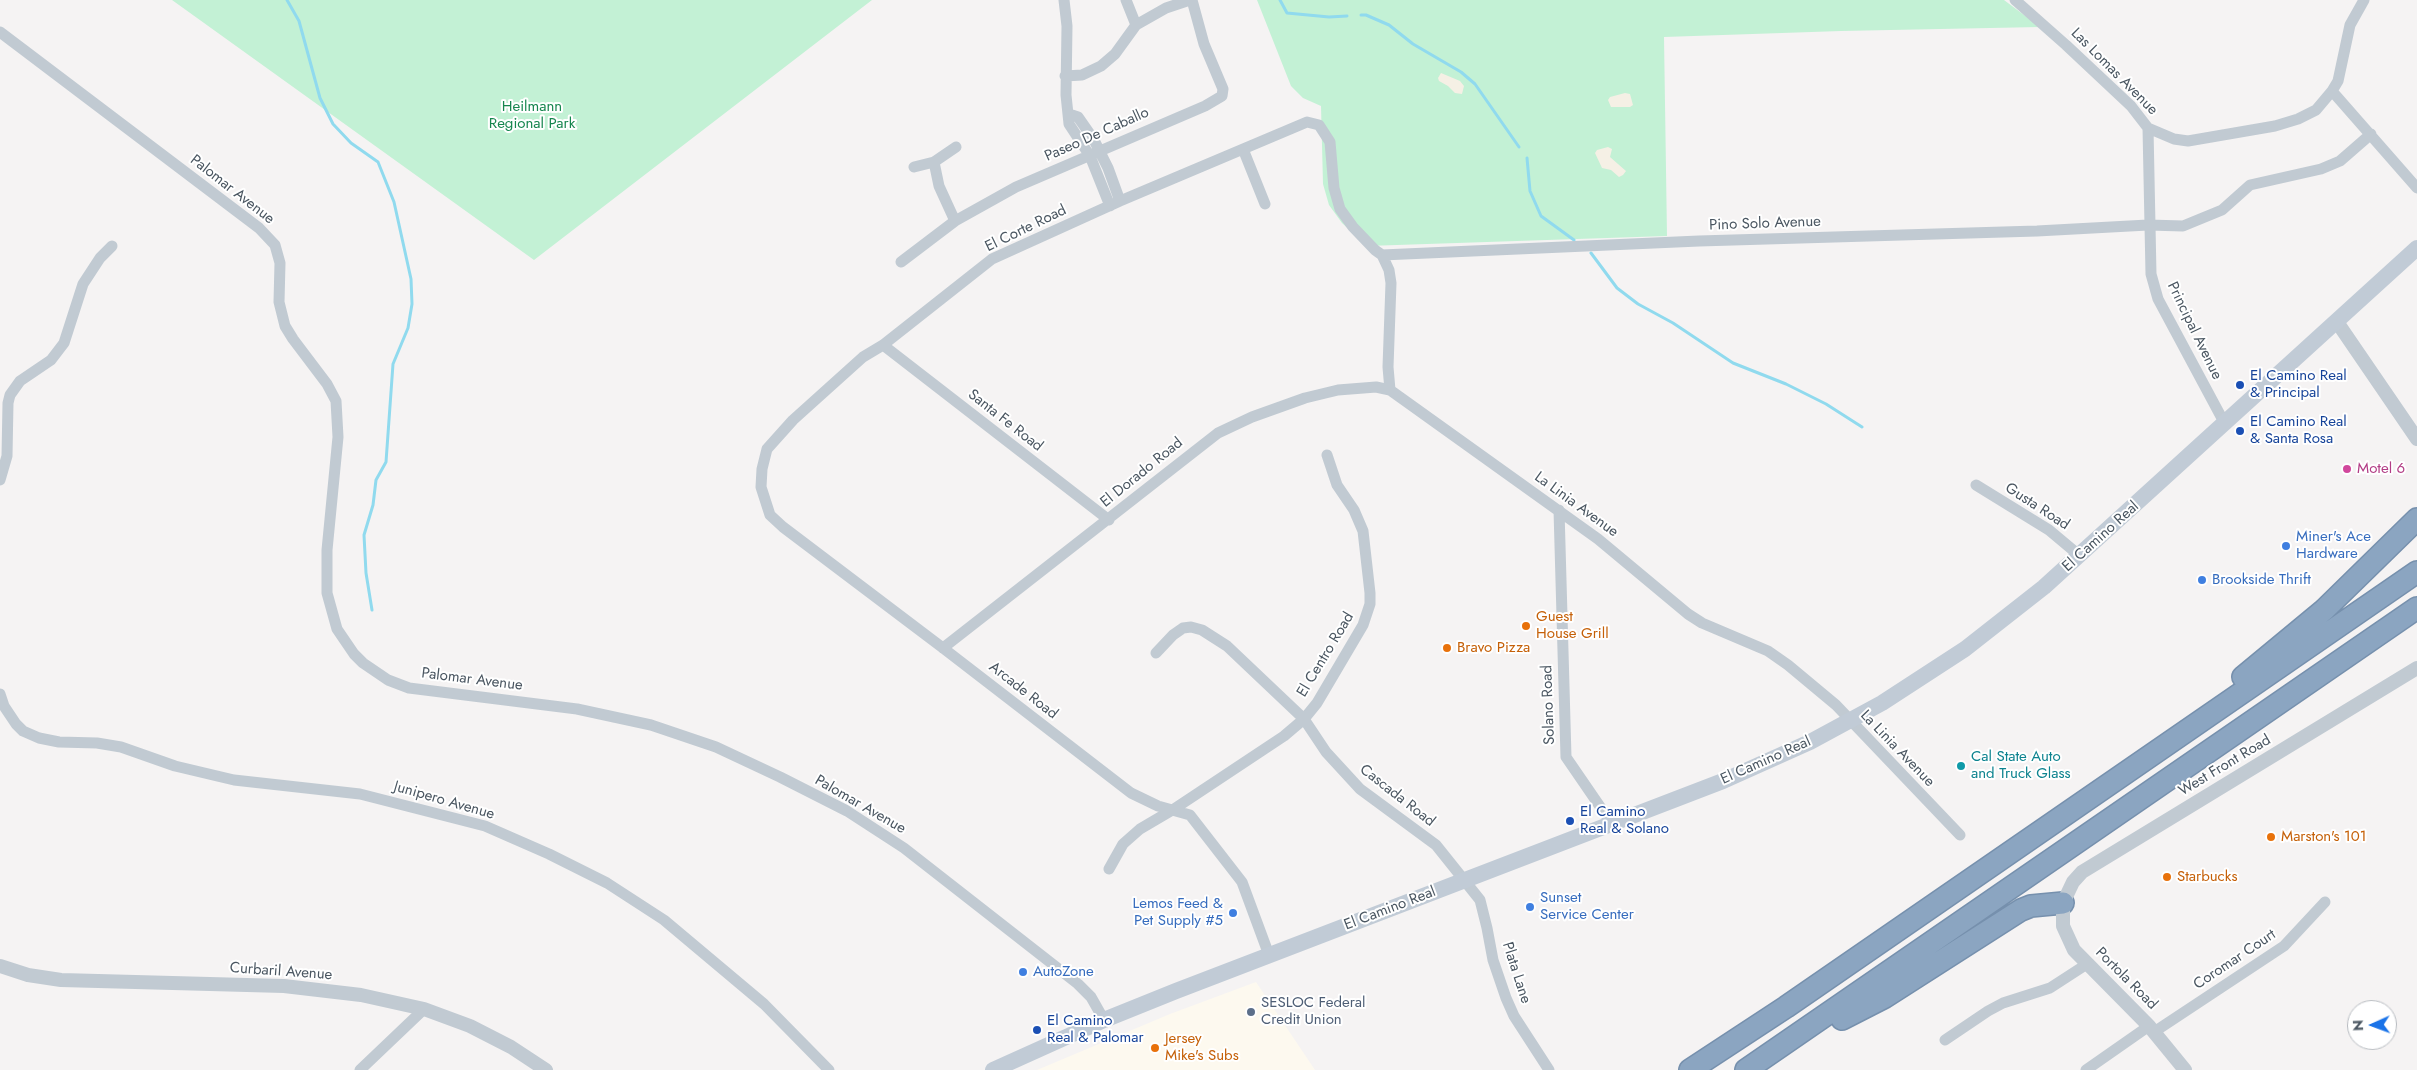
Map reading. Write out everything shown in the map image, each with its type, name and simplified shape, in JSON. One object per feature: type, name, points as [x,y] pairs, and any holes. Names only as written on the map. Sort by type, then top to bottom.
[{"type":"highway","points":[[2108,784],[2324,610],[2417,520]]},
{"type":"highway","points":[[1690,1070],[1786,1007],[2417,572]]},
{"type":"highway","points":[[1751,1067],[2417,608]]},
{"type":"highway","points":[[1751,1067],[1885,997],[2021,910],[2031,906],[2063,903]]},
{"type":"main road","name":"El Camino Real","points":[[993,1070],[1104,1020],[1750,769],[1850,721],[1915,682],[2017,609],[2080,556],[2417,248]]},
{"type":"street","points":[[1064,0],[1067,26],[1066,76],[1069,114],[1078,117],[1096,154],[1115,204]]},
{"type":"street","points":[[1126,0],[1136,25]]},
{"type":"street","points":[[1066,76],[1082,75],[1101,66],[1115,54],[1136,25],[1166,8],[1191,0]]},
{"type":"street","name":"Paseo De Caballo","points":[[901,262],[955,222],[1016,187],[1096,154],[1163,122],[1205,106],[1222,96],[1223,89],[1204,44],[1191,0]]},
{"type":"street","name":"Las Lomas Avenue","points":[[2015,0],[2066,44],[2131,106],[2148,128],[2174,139],[2188,141],[2275,126],[2307,116],[2323,104],[2338,81],[2350,25],[2364,0]]},
{"type":"street","name":"Palomar Avenue","points":[[0,32],[259,228],[275,245],[280,262],[279,302],[286,326],[292,339],[327,384],[336,401],[338,437],[327,550],[327,593],[337,629],[354,654],[363,663],[388,680],[418,690],[506,699],[577,709],[651,725],[716,748],[780,777],[847,811],[904,848],[1078,984],[1091,997],[1104,1020]]},
{"type":"street","points":[[2332,92],[2417,188]]},
{"type":"street","name":"El Corte Road","points":[[767,449],[793,420],[864,357],[883,345],[992,259],[1307,122],[1315,124],[1327,134],[1330,142],[1334,188],[1340,209],[1353,227],[1382,255]]},
{"type":"street","name":"Principal Avenue","points":[[2148,128],[2150,274],[2158,300],[2225,424]]},
{"type":"street","name":"Pino Solo Avenue","points":[[1382,255],[1699,241],[2036,231],[2148,225],[2183,226],[2222,210],[2250,185],[2321,169],[2340,161],[2371,134]]},
{"type":"street","points":[[914,167],[934,162],[956,147]]},
{"type":"street","points":[[1242,149],[1265,204]]},
{"type":"street","points":[[934,162],[944,199],[955,222]]},
{"type":"street","points":[[0,480],[7,456],[8,403],[10,395],[20,381],[51,360],[64,343],[82,284],[100,258],[112,246]]},
{"type":"street","points":[[1382,255],[1391,284],[1388,367],[1390,390]]},
{"type":"street","points":[[2337,322],[2417,439]]},
{"type":"street","name":"Santa Fe Road","points":[[883,345],[1109,520]]},
{"type":"street","name":"El Dorado Road","points":[[943,648],[1109,520],[1206,441],[1233,425],[1305,398],[1338,390],[1376,387],[1390,390]]},
{"type":"street","name":"La Linia Avenue","points":[[1390,390],[1559,510],[1621,557],[1688,614],[1702,623],[1768,651],[1788,665],[1824,694],[1960,835]]},
{"type":"street","name":"Arcade Road","points":[[767,449],[761,487],[770,515],[782,527],[1131,793],[1158,806],[1190,815],[1242,882],[1269,956]]},
{"type":"street","name":"El Centro Road","points":[[1109,868],[1123,844],[1140,828],[1174,809],[1284,736],[1304,719],[1317,703],[1363,625],[1370,604],[1363,531],[1354,510],[1336,484],[1327,455]]},
{"type":"street","name":"Gusta Road","points":[[1976,485],[2049,530],[2080,556]]},
{"type":"street","name":"Solano Road","points":[[1559,510],[1566,757],[1612,824]]},
{"type":"street","name":"Cascada Road","points":[[1156,653],[1173,635],[1183,628],[1194,627],[1202,630],[1239,655],[1304,719],[1340,769],[1360,789],[1436,845],[1464,880]]},
{"type":"street","name":"West Front Road","points":[[2063,903],[2073,882],[2082,872],[2417,668]]},
{"type":"street","name":"Junipero Avenue","points":[[0,694],[4,706],[16,724],[24,731],[39,738],[59,742],[97,743],[121,747],[175,766],[234,780],[360,794],[485,826],[549,854],[607,883],[664,920],[764,1004],[829,1070]]},
{"type":"street","name":"Plata Lane","points":[[1464,880],[1480,900],[1493,960],[1514,1016],[1549,1070]]},
{"type":"street","name":"Coromar Court","points":[[2086,1070],[2284,946],[2325,902]]},
{"type":"street","name":"Portola Road","points":[[2063,903],[2064,926],[2070,941],[2087,964],[2152,1029],[2185,1070]]},
{"type":"street","points":[[1945,1040],[1988,1011],[2008,1001],[2050,988],[2087,964]]},
{"type":"street","name":"Curbaril Avenue","points":[[0,966],[28,975],[61,980],[311,988],[361,995],[424,1009],[489,1035],[546,1070]]},
{"type":"street","points":[[360,1070],[424,1009]]},
{"type":"shaded area","points":[[1256,982],[1315,1070],[1037,1070],[1170,1014]]},
{"type":"green space","name":"Heilmann Regional Park","points":[[172,0],[872,0],[534,260]]},
{"type":"green space","points":[[1257,0],[2004,0],[2040,27],[1664,37],[1667,236],[1367,246],[1342,223],[1329,205],[1323,184],[1321,106],[1303,98],[1291,86]]},
{"type":"sand","points":[[1441,73],[1460,81],[1464,86],[1462,94],[1455,93],[1439,81],[1438,78]]},
{"type":"sand","points":[[1625,93],[1630,94],[1633,105],[1630,107],[1611,107],[1608,100],[1610,97]]},
{"type":"sand","points":[[1608,147],[1612,149],[1610,157],[1626,171],[1619,177],[1611,170],[1602,168],[1595,153],[1597,150]]},
{"type":"waterway","points":[[287,0],[299,21],[320,98],[333,124],[351,143],[378,162],[394,202],[411,279],[412,304],[408,328],[393,364],[386,462],[376,480],[373,505],[364,535],[366,573],[372,610]]},
{"type":"waterway","points":[[1280,0],[1287,13],[1329,17],[1347,16]]},
{"type":"waterway","points":[[1361,15],[1366,15],[1389,25],[1413,44],[1461,72],[1475,84],[1519,147]]},
{"type":"waterway","points":[[1527,158],[1530,191],[1541,216],[1574,240]]},
{"type":"waterway","points":[[1591,253],[1617,288],[1638,304],[1673,323],[1733,363],[1786,384],[1826,404],[1862,427]]},
{"type":"place","name":"El Camino Real & Principal","points":[[2240,385]]},
{"type":"place","name":"El Camino Real & Santa Rosa","points":[[2240,431]]},
{"type":"place","name":"Motel 6","points":[[2347,469]]},
{"type":"place","name":"Miner's Ace Hardware","points":[[2286,546]]},
{"type":"place","name":"Brookside Thrift","points":[[2202,580]]},
{"type":"place","name":"Guest House Grill","points":[[1526,626]]},
{"type":"place","name":"Bravo Pizza","points":[[1447,648]]},
{"type":"place","name":"Cal State Auto and Truck Glass","points":[[1961,766]]},
{"type":"place","name":"El Camino Real & Solano","points":[[1570,821]]},
{"type":"place","name":"Marston's 101","points":[[2271,837]]},
{"type":"place","name":"Starbucks","points":[[2167,877]]},
{"type":"place","name":"Sunset Service Center","points":[[1530,907]]},
{"type":"place","name":"Lemos Feed & Pet Supply #5","points":[[1233,913]]},
{"type":"place","name":"AutoZone","points":[[1023,972]]},
{"type":"place","name":"SESLOC Federal Credit Union","points":[[1251,1012]]},
{"type":"place","name":"El Camino Real & Palomar","points":[[1037,1030]]},
{"type":"place","name":"Jersey Mike's Subs","points":[[1155,1048]]}]
